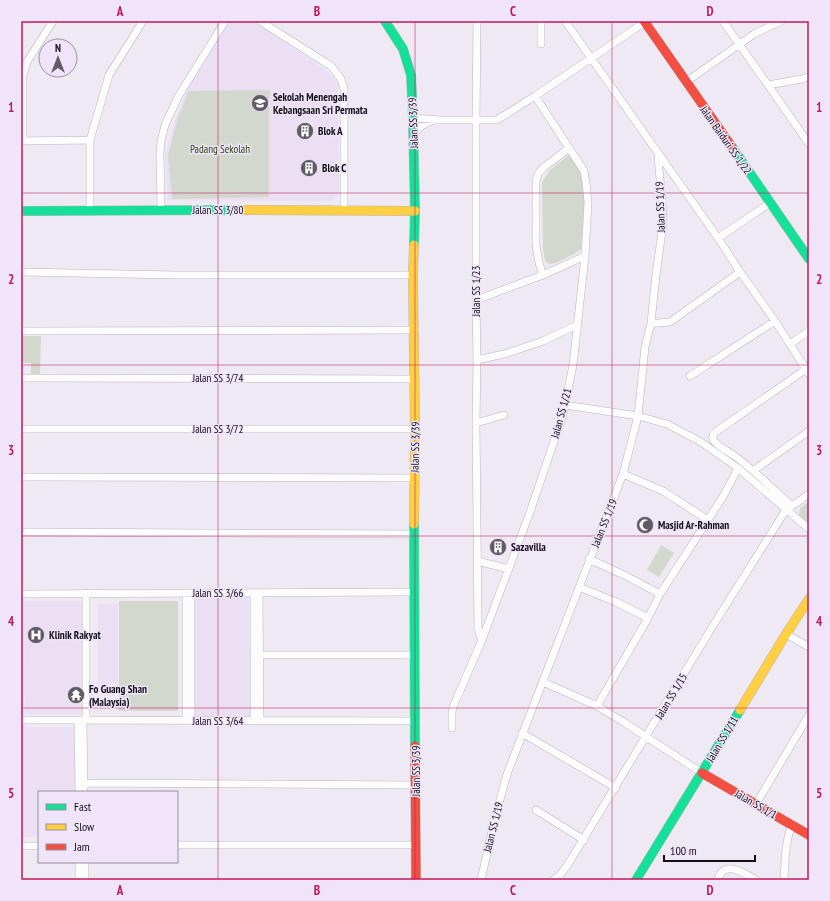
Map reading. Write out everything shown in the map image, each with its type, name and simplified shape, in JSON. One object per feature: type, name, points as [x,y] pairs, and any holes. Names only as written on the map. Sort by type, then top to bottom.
[{"type":"street","points":[[53,21],[27,62],[22,75],[22,141],[90,140]]},
{"type":"street","points":[[90,210],[90,140],[109,75],[143,21]]},
{"type":"street","points":[[161,210],[160,154],[161,141],[166,125],[178,97],[225,21]]},
{"type":"street","points":[[260,21],[331,66],[341,79],[344,89],[344,210]]},
{"type":"street","name":"Jalan SS 3/39","points":[[385,21],[403,49],[408,60],[411,75],[414,135],[415,211],[413,275],[415,379],[414,534],[416,880]]},
{"type":"street","name":"Jalan SS 1/23","points":[[477,21],[477,560],[478,627],[482,640]]},
{"type":"street","points":[[541,21],[541,44]]},
{"type":"street","points":[[565,21],[592,57],[718,238],[775,321],[807,371],[717,431],[712,437],[717,444],[737,457],[753,471],[809,529]]},
{"type":"street","points":[[723,21],[809,144]]},
{"type":"street","points":[[686,82],[738,44],[754,34],[781,21]]},
{"type":"street","points":[[413,118],[442,120],[497,120],[644,22]]},
{"type":"street","name":"Jalan Baiduri SS 1/22","points":[[644,22],[809,259]]},
{"type":"street","points":[[768,85],[809,77]]},
{"type":"street","name":"Jalan SS 1/21","points":[[452,728],[453,707],[482,640],[530,512],[565,405],[573,365],[585,256],[588,202],[586,183],[584,171],[535,96]]},
{"type":"street","points":[[414,135],[418,128],[423,124],[442,120]]},
{"type":"street","points":[[544,275],[539,262],[536,245],[536,181],[538,174],[543,168],[569,148]]},
{"type":"street","name":"Jalan SS 1/19","points":[[481,880],[506,774],[623,474],[638,416],[645,347],[651,323],[663,224],[658,153]]},
{"type":"street","points":[[718,238],[770,202]]},
{"type":"street","name":"Jalan SS 3/80","points":[[21,211],[415,211]]},
{"type":"street","points":[[476,300],[544,275],[585,256]]},
{"type":"street","points":[[21,272],[163,275],[413,275]]},
{"type":"street","points":[[651,323],[670,322],[740,272]]},
{"type":"street","points":[[690,376],[775,321]]},
{"type":"street","points":[[477,360],[508,353],[543,341],[578,325]]},
{"type":"street","points":[[21,331],[414,330]]},
{"type":"street","points":[[790,344],[809,331]]},
{"type":"street","name":"Jalan SS 3/74","points":[[21,378],[415,379]]},
{"type":"street","points":[[565,405],[638,416],[667,424],[701,442],[738,468],[789,508]]},
{"type":"street","points":[[476,423],[504,415]]},
{"type":"street","name":"Jalan SS 3/72","points":[[21,429],[415,429]]},
{"type":"street","points":[[753,471],[809,431]]},
{"type":"street","points":[[596,706],[648,618],[660,594],[724,495],[738,468]]},
{"type":"street","points":[[623,474],[663,491],[708,520]]},
{"type":"street","points":[[21,477],[415,478]]},
{"type":"street","name":"Jalan SS 1/15","points":[[553,880],[560,875],[567,866],[584,840],[718,618],[784,513],[809,494]]},
{"type":"street","points":[[21,532],[414,534]]},
{"type":"street","points":[[589,559],[660,594]]},
{"type":"street","points":[[477,560],[509,569]]},
{"type":"street","points":[[580,587],[616,602],[648,618]]},
{"type":"street","name":"Jalan SS 3/66","points":[[21,594],[415,592]]},
{"type":"street","points":[[188,593],[189,721]]},
{"type":"street","points":[[257,593],[260,655],[257,721]]},
{"type":"street","points":[[257,593],[257,721]]},
{"type":"street","points":[[79,791],[86,594]]},
{"type":"street","name":"Jalan SS 1/11","points":[[636,880],[786,634],[809,599]]},
{"type":"street","points":[[786,634],[809,647]]},
{"type":"street","points":[[260,655],[415,655]]},
{"type":"street","points":[[543,682],[596,706],[646,736],[702,773]]},
{"type":"street","points":[[756,804],[809,715]]},
{"type":"street","name":"Jalan SS 3/64","points":[[21,720],[416,721]]},
{"type":"street","points":[[82,720],[84,791]]},
{"type":"street","points":[[522,733],[616,788]]},
{"type":"street","name":"Jalan SS 1/1","points":[[702,773],[809,835]]},
{"type":"street","points":[[84,783],[416,785]]},
{"type":"street","points":[[536,810],[584,840]]},
{"type":"street","points":[[784,880],[788,835],[792,825]]},
{"type":"street","points":[[178,845],[416,845]]},
{"type":"street","points":[[21,846],[38,846]]},
{"type":"street","points":[[79,863],[79,880]]},
{"type":"street","points":[[85,863],[85,880]]},
{"type":"street","points":[[717,880],[722,872],[730,868],[756,880]]},
{"type":"shaded area","name":"Sekolah Menengah Kebangsaan Sri Permata","points":[[229,21],[253,21],[326,70],[334,78],[338,85],[339,194],[333,201],[168,200],[165,155],[176,117],[187,90]]},
{"type":"shaded area","points":[[249,597],[250,717],[193,718],[193,598]]},
{"type":"shaded area","points":[[24,601],[83,601],[84,714],[25,714]]},
{"type":"shaded area","points":[[98,604],[118,604],[118,684],[98,685]]},
{"type":"shaded area","points":[[22,727],[77,727],[77,791],[38,791],[38,837],[22,837]]},
{"type":"green space","name":"Padang Sekolah","points":[[270,90],[269,197],[172,199],[168,155],[178,117],[189,91]]},
{"type":"green space","points":[[570,154],[581,170],[585,200],[581,249],[556,263],[549,264],[545,260],[543,249],[542,182],[550,170]]},
{"type":"green space","points":[[21,336],[41,336],[40,375],[31,375],[31,363],[21,363]]},
{"type":"green space","points":[[809,501],[809,523],[799,516],[800,508]]},
{"type":"green space","points":[[661,545],[674,553],[659,577],[647,570]]},
{"type":"green space","points":[[119,601],[178,601],[178,711],[119,711]]},
{"type":"traffic: fast","points":[[385,21],[403,49],[411,75],[415,211],[414,245]]},
{"type":"traffic: fast","points":[[732,147],[809,259]]},
{"type":"traffic: fast","points":[[21,211],[236,210]]},
{"type":"traffic: fast","points":[[414,524],[415,746]]},
{"type":"traffic: fast","points":[[636,880],[740,710]]},
{"type":"traffic: slow","points":[[236,210],[415,211]]},
{"type":"traffic: slow","points":[[414,245],[414,524]]},
{"type":"traffic: slow","points":[[740,710],[809,599]]},
{"type":"traffic: jam","points":[[644,21],[732,147]]},
{"type":"traffic: jam","points":[[415,746],[416,880]]},
{"type":"traffic: jam","points":[[702,773],[809,835]]},
{"type":"place","name":"Sekolah Menengah Kebangsaan Sri Permata","points":[[260,103]]},
{"type":"place","name":"Blok A","points":[[305,131]]},
{"type":"place","name":"Blok C","points":[[309,168]]},
{"type":"place","name":"Masjid Ar-Rahman","points":[[645,525]]},
{"type":"place","name":"Sazavilla","points":[[498,547]]},
{"type":"place","name":"Klinik Rakyat","points":[[36,635]]},
{"type":"place","name":"Fo Guang Shan (Malaysia)","points":[[76,695]]}]
